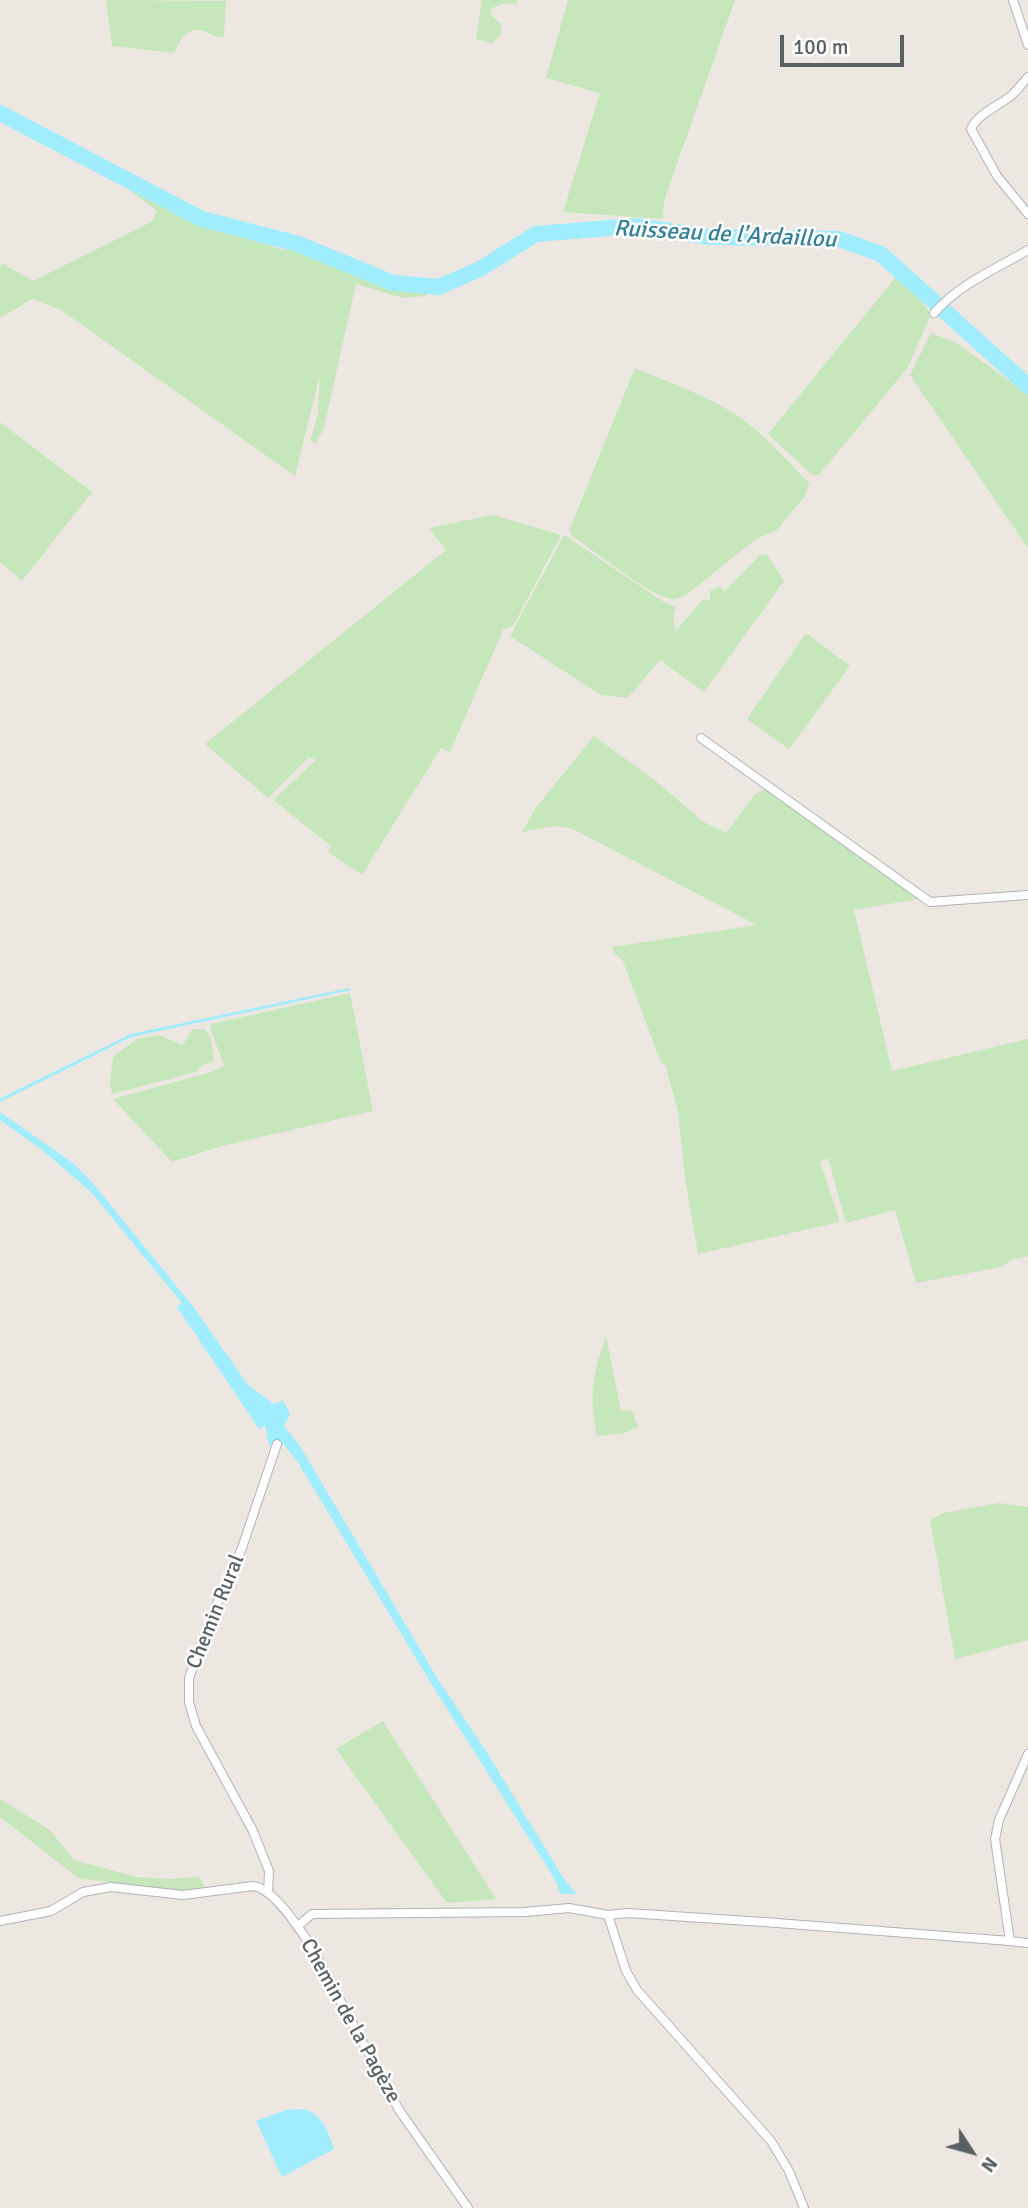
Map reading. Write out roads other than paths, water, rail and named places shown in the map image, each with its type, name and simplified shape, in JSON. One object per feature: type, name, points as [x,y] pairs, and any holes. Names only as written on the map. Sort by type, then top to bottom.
[{"type":"street","points":[[1013,0],[1028,45]]},
{"type":"street","points":[[1028,77],[1011,96],[983,116],[971,129],[997,176],[1028,214]]},
{"type":"street","points":[[934,313],[965,284],[1028,250]]},
{"type":"street","points":[[701,738],[767,788],[930,902],[1028,895]]},
{"type":"street","name":"Chemin Rural","points":[[268,1893],[269,1871],[253,1831],[196,1726],[189,1702],[189,1678],[215,1608],[242,1548],[277,1444]]},
{"type":"street","points":[[1010,1941],[995,1839],[999,1820],[1028,1754]]},
{"type":"street","points":[[0,1921],[51,1911],[83,1892],[111,1887],[183,1895],[259,1886],[268,1893]]},
{"type":"street","name":"Chemin de la Pagèze","points":[[268,1893],[298,1926],[312,1948],[399,2110],[468,2208]]},
{"type":"street","points":[[298,1926],[312,1914],[525,1912],[569,1908],[608,1915],[627,1913],[755,1921],[1028,1943]]},
{"type":"street","points":[[608,1915],[626,1971],[637,1990],[771,2141],[789,2171],[804,2208]]},
{"type":"water","points":[[349,988],[351,990],[131,1037],[0,1102],[0,1099],[7,1095],[131,1034]]},
{"type":"water","points":[[0,1112],[73,1163],[92,1182],[195,1309],[248,1385],[274,1404],[283,1400],[290,1414],[284,1426],[300,1446],[439,1681],[486,1751],[564,1879],[577,1894],[560,1894],[557,1883],[437,1693],[297,1461],[283,1444],[269,1445],[265,1425],[259,1429],[177,1307],[182,1303],[91,1192],[41,1149],[0,1120]]},
{"type":"water","points":[[286,2110],[309,2111],[318,2117],[334,2149],[282,2177],[256,2121]]},
{"type":"waterway","name":"Ruisseau de l'Ardaillou","points":[[0,113],[202,219],[298,244],[393,283],[439,287],[480,269],[536,234],[635,226],[711,237],[839,239],[881,254],[1028,386]]}]
